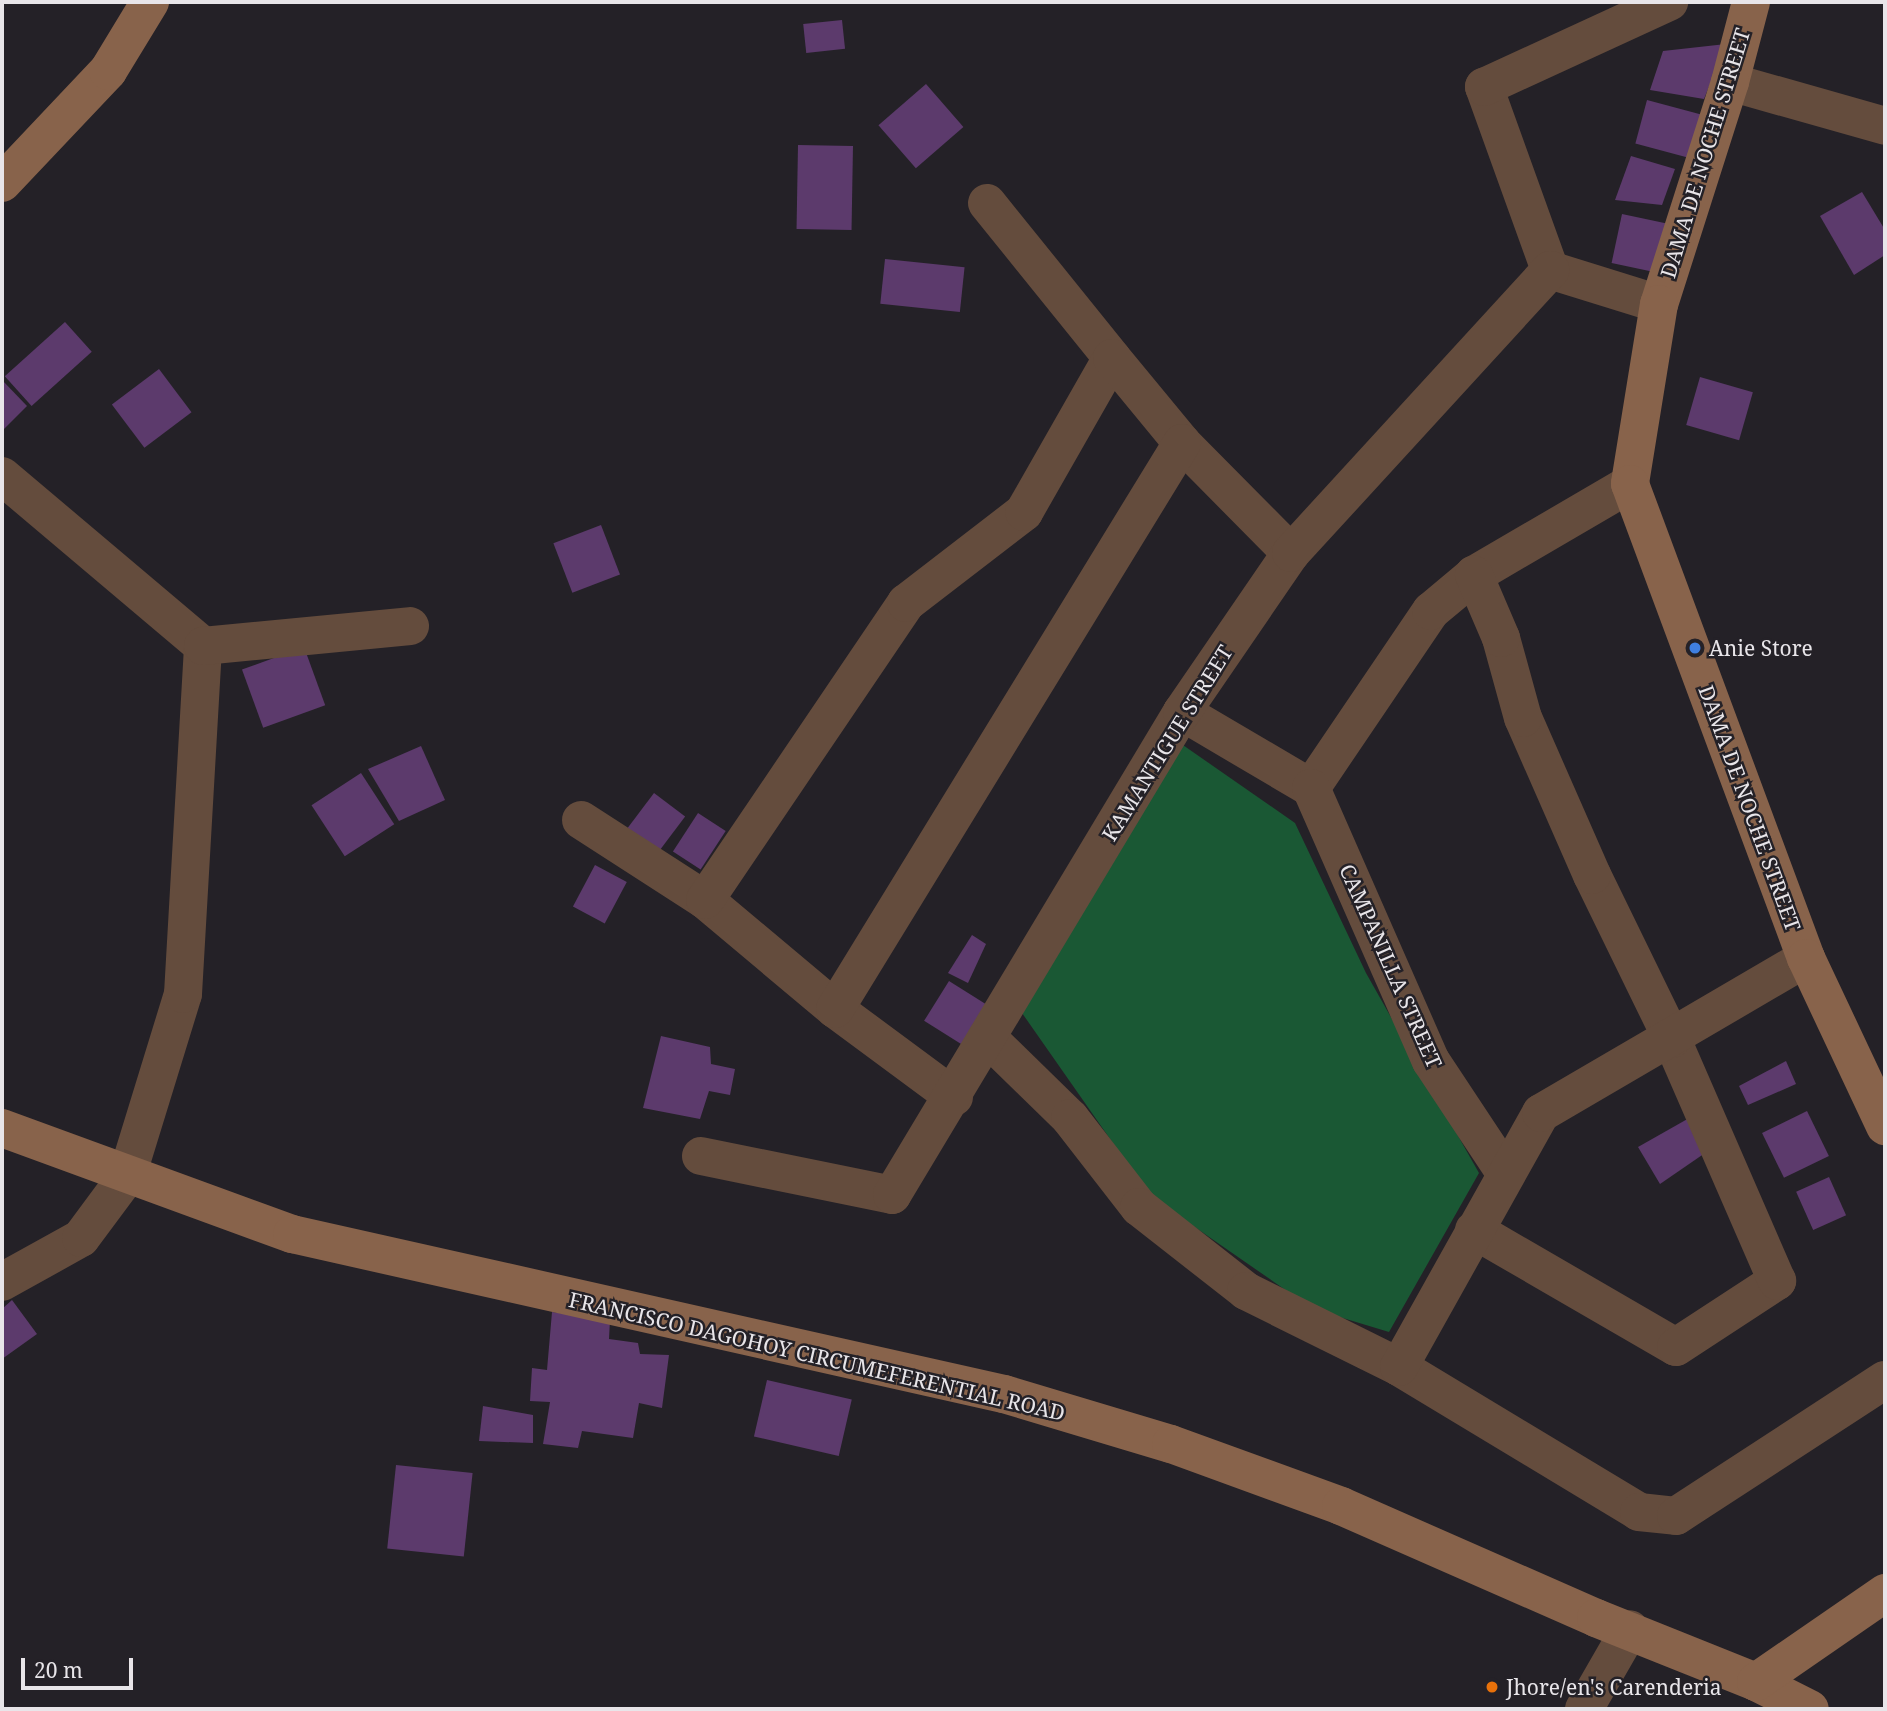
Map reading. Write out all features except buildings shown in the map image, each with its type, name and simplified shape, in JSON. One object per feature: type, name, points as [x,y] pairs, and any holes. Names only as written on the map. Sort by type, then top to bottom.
[{"type":"main road","points":[[2,183],[108,71],[150,2]]},
{"type":"main road","name":"DAMA DE NOCHE STREET","points":[[1751,2],[1730,82],[1659,304],[1630,484],[1806,958],[1885,1126]]},
{"type":"main road","name":"FRANCISCO DAGOHOY CIRCUMEFERENTIAL ROAD","points":[[2,1128],[127,1176],[292,1234],[1004,1394],[1158,1440],[1341,1506],[1596,1618],[1630,1629],[1756,1682],[1810,1709]]},
{"type":"main road","points":[[1756,1682],[1885,1593]]},
{"type":"street","points":[[1659,304],[1550,270],[1484,87],[1669,2]]},
{"type":"street","points":[[1730,82],[1885,126]]},
{"type":"street","points":[[987,203],[1182,443],[1291,553]]},
{"type":"street","name":"KAMANTIGUE STREET","points":[[701,1156],[892,1195],[954,1097],[987,1037],[1182,712],[1291,553],[1550,270]]},
{"type":"street","points":[[705,900],[906,603],[1024,512],[1112,358]]},
{"type":"street","points":[[835,1009],[1182,443]]},
{"type":"street","points":[[2,476],[203,646],[410,626]]},
{"type":"street","points":[[1182,712],[1311,788],[1431,611],[1474,575],[1630,484]]},
{"type":"street","points":[[1474,575],[1501,638],[1523,718],[1592,875],[1672,1039],[1777,1281],[1676,1347],[1474,1230]]},
{"type":"street","points":[[2,1282],[81,1238],[127,1176],[183,994],[203,646]]},
{"type":"street","name":"CAMPANILLA STREET","points":[[1311,788],[1431,1061],[1505,1172]]},
{"type":"street","points":[[581,820],[705,900],[835,1009],[954,1097]]},
{"type":"street","points":[[1399,1367],[1505,1172],[1541,1113],[1672,1039],[1806,958]]},
{"type":"street","points":[[987,1037],[1070,1118],[1149,1215],[1245,1291],[1399,1367],[1639,1512],[1676,1516],[1885,1380]]},
{"type":"street","points":[[1584,1709],[1630,1629]]},
{"type":"green space","points":[[1180,743],[1295,823],[1366,973],[1479,1173],[1389,1332],[1313,1309],[1150,1196],[1022,1013]]},
{"type":"place","name":"Anie Store","points":[[1695,648]]},
{"type":"place","name":"Jhore/en's Carenderia","points":[[1492,1687]]}]
